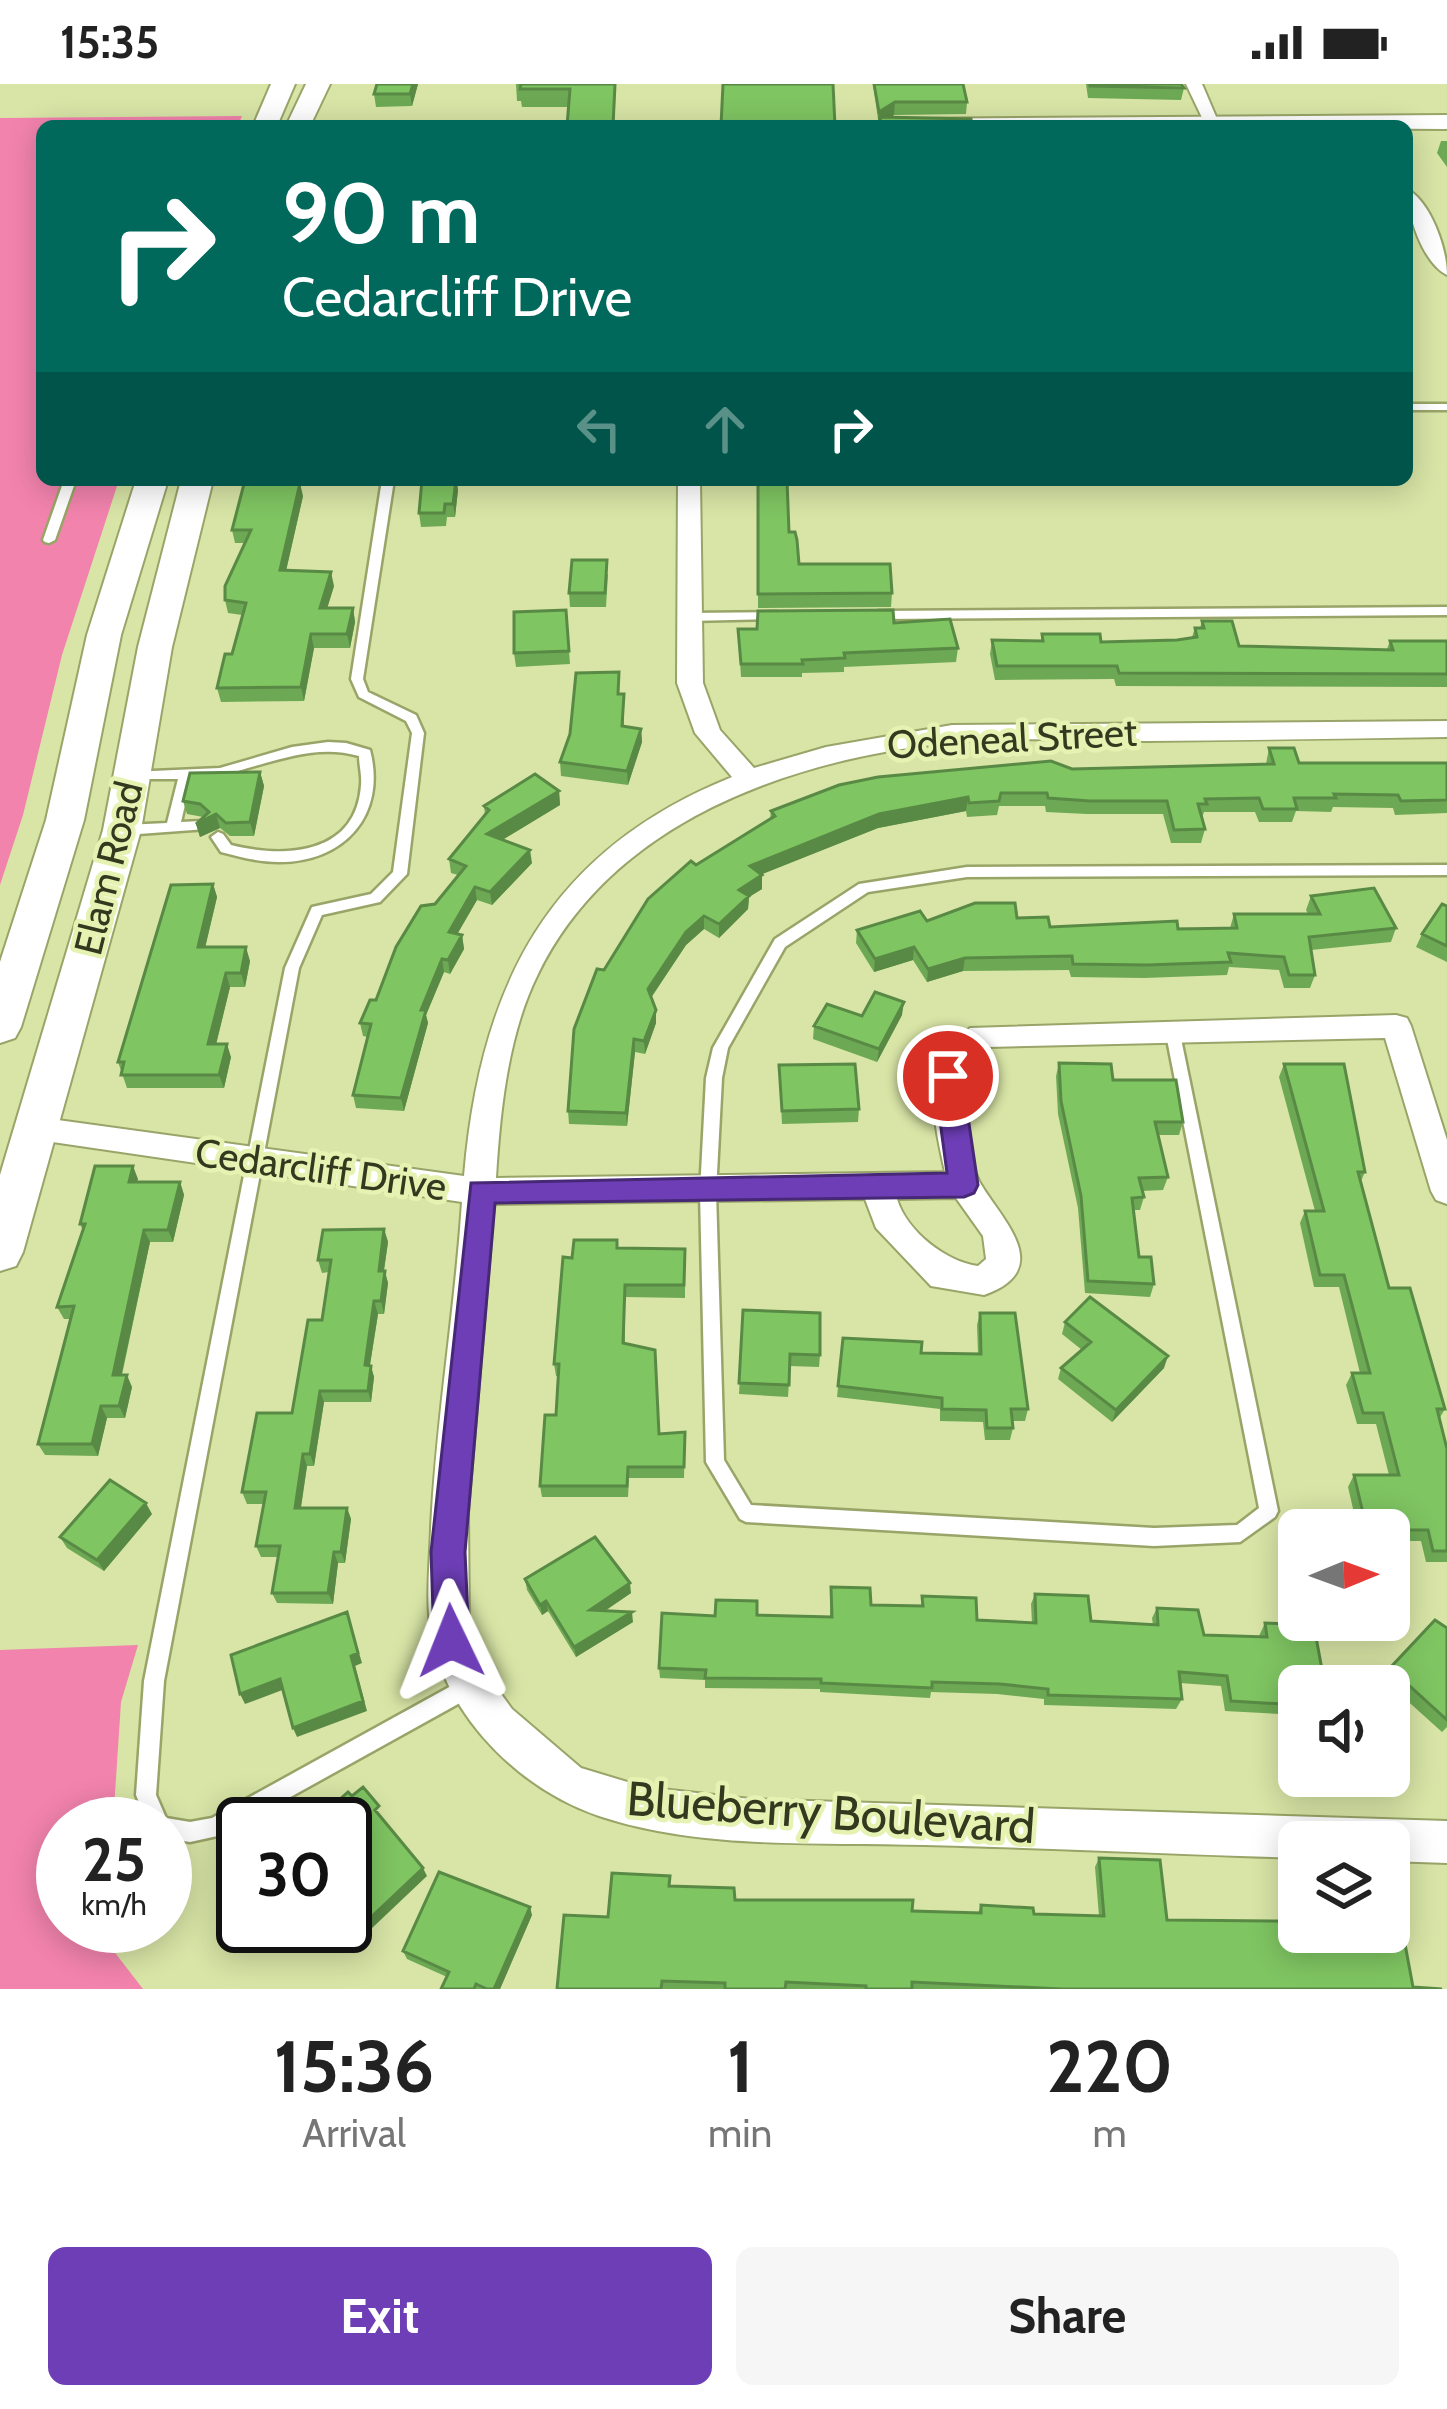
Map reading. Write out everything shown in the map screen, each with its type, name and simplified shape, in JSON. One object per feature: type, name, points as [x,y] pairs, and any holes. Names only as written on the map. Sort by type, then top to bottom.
[{"type":"main road","points":[[268,120],[283,84]]},
{"type":"main road","points":[[301,120],[318,84]]},
{"type":"main road","points":[[1413,123],[1447,122]]},
{"type":"main road","name":"Elam Road","points":[[0,1028],[65,820],[104,635],[150,486]]},
{"type":"main road","name":"Elam Road","points":[[0,1252],[18,1123],[122,830],[155,646],[195,486]]},
{"type":"street","points":[[1194,84],[1212,120]]},
{"type":"street","points":[[1414,221],[1447,269]]},
{"type":"street","points":[[689,486],[690,683],[708,733],[747,777]]},
{"type":"street","name":"Odeneal Street","points":[[482,1191],[489,1097],[506,1023],[528,964],[565,914],[645,833],[693,800],[808,757],[952,734],[1447,730]]},
{"type":"street","points":[[878,1189],[886,1218],[943,1276],[983,1281],[1002,1266],[1006,1252],[984,1209],[964,1185],[947,1097],[952,1060],[963,1046],[1001,1032],[1396,1026],[1447,1191]]},
{"type":"street","name":"Cedarcliff Drive","points":[[18,1123],[482,1191],[708,1192],[964,1185]]},
{"type":"street","name":"Blueberry Boulevard","points":[[482,1191],[448,1552],[451,1641],[472,1685],[524,1753],[572,1785],[638,1807],[828,1821],[1447,1842]]},
{"type":"lane","points":[[1413,407],[1447,407]]},
{"type":"lane","points":[[49,540],[68,486]]},
{"type":"lane","points":[[146,1797],[154,1681],[254,1159],[302,938],[316,911],[375,898],[400,874],[418,733],[411,718],[363,694],[357,679],[387,486]]},
{"type":"lane","points":[[855,616],[1447,610]]},
{"type":"lane","points":[[689,617],[784,616]]},
{"type":"lane","points":[[132,776],[224,772],[310,746],[341,744],[365,753],[370,778],[361,805],[352,826],[334,843],[298,860],[276,860],[226,848],[218,837]]},
{"type":"lane","points":[[173,828],[186,772]]},
{"type":"lane","points":[[122,830],[202,826]]},
{"type":"lane","points":[[1172,1029],[1269,1511],[1240,1533],[1154,1537],[746,1513],[715,1462],[708,1192],[714,1078],[721,1048],[780,943],[864,888],[967,872],[1447,870]]},
{"type":"lane","points":[[192,1832],[215,1828],[472,1685]]},
{"type":"shaded area","points":[[242,116],[240,120],[36,120],[36,486],[117,486],[62,655],[23,815],[0,885],[0,118]]},
{"type":"shaded area","points":[[138,1645],[121,1702],[115,1797],[36,1797],[36,1953],[115,1953],[143,1989],[0,1989],[0,1650]]},
{"type":"building","points":[[377,84],[413,84],[410,94],[374,94]]},
{"type":"building","points":[[521,84],[615,84],[613,120],[567,120],[570,89],[520,89]]},
{"type":"building","points":[[723,84],[833,84],[835,120],[721,120]]},
{"type":"building","points":[[874,84],[963,84],[967,102],[895,102],[879,112]]},
{"type":"building","points":[[1181,84],[1184,88],[1090,86]]},
{"type":"building","points":[[880,117],[971,120],[880,120]]},
{"type":"building","points":[[243,486],[299,486],[280,570],[331,572],[320,608],[353,608],[347,634],[311,634],[301,687],[217,688],[246,603],[225,600],[225,586],[251,530],[232,530]]},
{"type":"building","points":[[421,486],[455,486],[453,504],[445,504],[444,513],[419,513]]},
{"type":"building","points":[[758,486],[787,486],[789,532],[795,532],[799,564],[890,564],[892,593],[758,594]]},
{"type":"building","points":[[572,560],[607,560],[605,593],[569,593]]},
{"type":"building","points":[[566,610],[569,651],[514,653],[514,612]]},
{"type":"building","points":[[893,610],[894,623],[950,619],[958,648],[844,653],[845,658],[802,660],[803,664],[741,664],[738,629],[757,629],[758,611]]},
{"type":"building","points":[[1202,621],[1232,621],[1239,646],[1393,650],[1390,641],[1447,641],[1447,674],[1119,673],[1117,666],[997,666],[992,640],[1043,641],[1042,634],[1100,634],[1101,642],[1177,640],[1197,637],[1195,628],[1204,628]]},
{"type":"building","points":[[619,672],[618,694],[624,694],[622,726],[641,729],[627,771],[560,762],[570,734],[576,673]]},
{"type":"building","points":[[1269,748],[1294,748],[1299,763],[1447,763],[1447,800],[1334,794],[1336,798],[1294,798],[1297,809],[1263,809],[1259,798],[1205,799],[1207,804],[1198,804],[1205,829],[1174,830],[1167,801],[1090,801],[1048,798],[1047,793],[1001,793],[999,801],[969,803],[968,797],[879,814],[750,866],[762,875],[739,890],[749,896],[719,924],[704,916],[686,932],[648,989],[656,1010],[644,1041],[634,1039],[626,1113],[568,1111],[574,1029],[597,969],[604,970],[648,899],[691,861],[696,865],[775,816],[771,811],[839,785],[878,777],[1051,761],[1072,769],[1274,764]]},
{"type":"building","points":[[260,772],[250,822],[226,823],[216,814],[196,824],[209,812],[200,804],[183,801],[190,773]]},
{"type":"building","points":[[535,774],[559,791],[487,834],[530,850],[490,892],[475,887],[449,932],[462,935],[448,960],[442,959],[421,1010],[426,1010],[401,1098],[353,1095],[371,1024],[360,1023],[370,1000],[376,1000],[396,947],[421,906],[435,904],[466,866],[449,859],[489,810],[484,806]]},
{"type":"building","points":[[213,884],[198,947],[246,947],[241,973],[226,973],[208,1044],[227,1044],[219,1075],[121,1075],[124,1062],[118,1062],[171,885]]},
{"type":"building","points":[[1374,888],[1396,928],[1309,937],[1315,975],[1289,975],[1284,957],[1228,953],[1231,962],[1073,964],[1072,956],[965,958],[928,969],[914,947],[875,959],[857,930],[920,911],[927,921],[975,903],[1015,903],[1017,918],[1048,917],[1050,927],[1177,921],[1178,929],[1237,928],[1234,914],[1320,914],[1311,896]]},
{"type":"building","points":[[1442,904],[1447,906],[1447,946],[1422,934]]},
{"type":"building","points":[[875,992],[904,1002],[879,1049],[814,1026],[827,1004],[862,1016]]},
{"type":"building","points":[[1059,1063],[1111,1064],[1113,1080],[1176,1080],[1183,1122],[1155,1122],[1168,1177],[1139,1178],[1144,1197],[1132,1198],[1139,1257],[1151,1257],[1154,1284],[1088,1281],[1081,1196],[1061,1101]]},
{"type":"building","points":[[855,1064],[859,1109],[782,1111],[779,1065]]},
{"type":"building","points":[[1284,1064],[1344,1064],[1365,1172],[1358,1172],[1389,1288],[1410,1288],[1445,1409],[1437,1409],[1447,1449],[1447,1551],[1433,1551],[1428,1530],[1410,1530],[1410,1509],[1362,1509],[1354,1475],[1399,1475],[1383,1413],[1363,1413],[1352,1373],[1370,1373],[1344,1275],[1320,1275],[1305,1211],[1324,1211]]},
{"type":"building","points":[[95,1166],[133,1166],[129,1182],[180,1182],[168,1230],[144,1230],[113,1375],[127,1375],[119,1406],[101,1406],[92,1444],[38,1444],[74,1306],[57,1307],[85,1224],[80,1224]]},
{"type":"building","points":[[384,1229],[381,1301],[374,1301],[365,1365],[371,1366],[368,1391],[320,1391],[295,1508],[347,1508],[341,1552],[334,1552],[328,1593],[272,1593],[280,1546],[256,1546],[266,1492],[242,1492],[257,1413],[292,1413],[308,1320],[322,1320],[331,1260],[318,1260],[323,1230]]},
{"type":"building","points":[[574,1240],[617,1240],[617,1248],[685,1249],[684,1285],[625,1285],[623,1343],[655,1350],[659,1434],[685,1432],[684,1467],[628,1467],[627,1486],[540,1486],[545,1415],[556,1415],[559,1364],[554,1364],[563,1257],[572,1258]]},
{"type":"building","points":[[1090,1297],[1168,1356],[1116,1410],[1061,1368],[1091,1342],[1065,1322]]},
{"type":"building","points":[[743,1310],[820,1313],[820,1355],[790,1354],[789,1385],[739,1383]]},
{"type":"building","points":[[980,1313],[1015,1313],[1028,1409],[1011,1409],[1013,1428],[987,1428],[986,1410],[942,1409],[942,1398],[838,1386],[843,1338],[922,1342],[921,1353],[981,1354]]},
{"type":"building","points":[[110,1480],[146,1503],[97,1560],[60,1537]]},
{"type":"building","points":[[595,1537],[630,1583],[590,1610],[632,1612],[574,1647],[546,1601],[540,1605],[525,1579]]},
{"type":"building","points":[[831,1587],[870,1588],[871,1605],[923,1606],[922,1596],[976,1598],[977,1620],[1036,1623],[1035,1594],[1088,1596],[1091,1621],[1158,1625],[1157,1608],[1198,1610],[1204,1635],[1267,1637],[1265,1623],[1278,1623],[1278,1641],[1317,1641],[1321,1665],[1278,1665],[1278,1704],[1231,1701],[1227,1676],[1179,1672],[1182,1699],[1048,1695],[1048,1689],[1000,1684],[932,1682],[932,1688],[821,1683],[821,1679],[705,1678],[706,1670],[659,1668],[662,1613],[715,1616],[716,1600],[757,1601],[757,1615],[832,1617]]},
{"type":"building","points":[[347,1612],[358,1653],[351,1656],[363,1701],[293,1728],[280,1679],[240,1694],[231,1655]]},
{"type":"building","points":[[1435,1620],[1447,1628],[1447,1720],[1410,1686],[1410,1665],[1393,1665]]},
{"type":"building","points":[[363,1787],[371,1797],[342,1797],[348,1792],[352,1796]]},
{"type":"building","points":[[372,1798],[379,1806],[375,1810],[423,1868],[372,1916]]},
{"type":"building","points":[[1099,1858],[1160,1860],[1167,1920],[1278,1921],[1278,1953],[1407,1953],[1413,1987],[1442,1989],[1062,1989],[912,1982],[912,1989],[866,1989],[786,1982],[785,1989],[725,1989],[725,1983],[662,1981],[661,1989],[557,1989],[564,1915],[608,1917],[612,1873],[670,1876],[669,1886],[734,1888],[735,1900],[913,1900],[912,1911],[981,1913],[981,1905],[1033,1908],[1034,1914],[1104,1916]]},
{"type":"building","points":[[439,1872],[530,1907],[494,1989],[476,1984],[474,1989],[441,1989],[449,1972],[403,1951]]},
{"type":"route","points":[[451,1641],[448,1552],[482,1191],[708,1192],[964,1185],[947,1097],[948,1076]]}]
